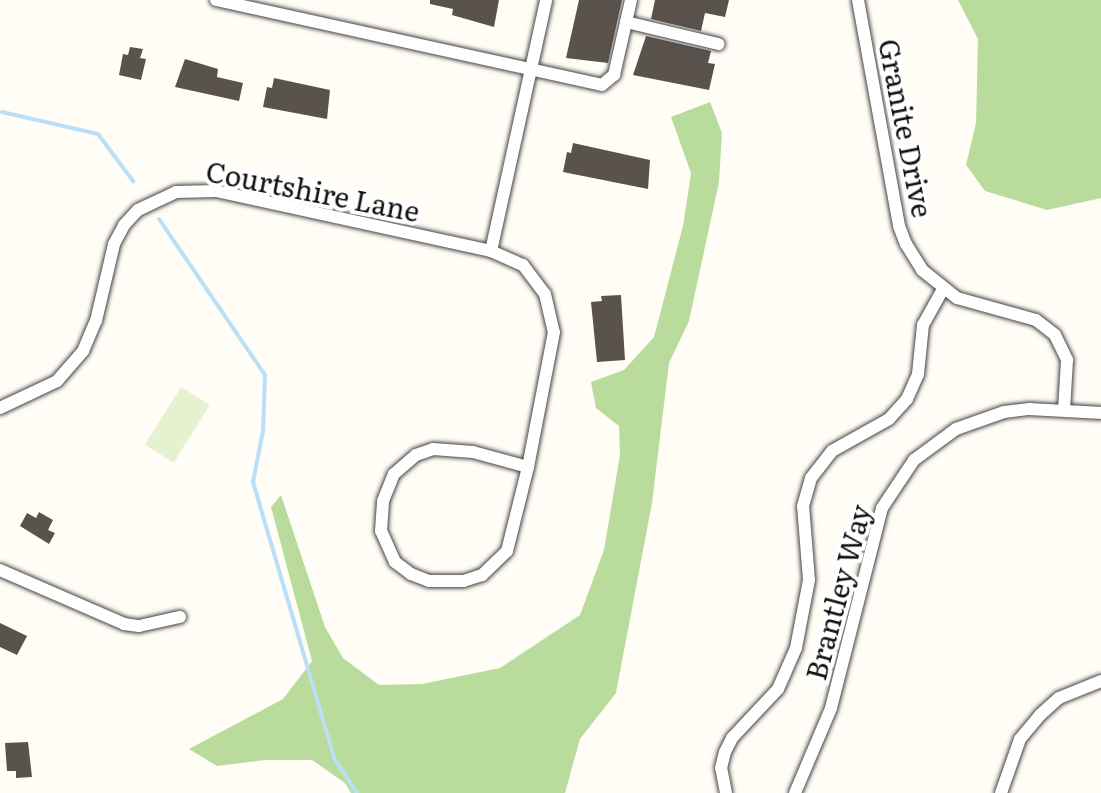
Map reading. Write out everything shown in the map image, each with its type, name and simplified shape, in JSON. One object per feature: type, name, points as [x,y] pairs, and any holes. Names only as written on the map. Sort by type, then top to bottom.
[{"type":"street","points":[[216,0],[602,85],[614,75],[631,0]]},
{"type":"street","points":[[491,251],[546,0]]},
{"type":"street","name":"Granite Drive","points":[[858,0],[899,226],[914,259],[943,289],[972,303],[1036,320],[1055,335],[1067,360],[1064,410]]},
{"type":"street","points":[[626,22],[718,44]]},
{"type":"street","name":"Courtshire Lane","points":[[0,408],[41,391],[72,367],[96,321],[114,244],[124,225],[147,204],[176,192],[198,190],[238,195],[491,251],[523,265],[545,294],[552,312],[551,358],[528,467],[514,531],[507,551],[497,565],[473,578],[445,583],[411,574],[395,562],[381,531],[383,501],[394,474],[416,455],[449,449],[528,467]]},
{"type":"street","points":[[726,793],[721,768],[725,752],[732,738],[778,689],[796,648],[809,580],[803,519],[811,478],[832,451],[889,419],[907,399],[918,374],[923,325],[943,289]]},
{"type":"street","name":"Brantley Way","points":[[795,793],[831,708],[872,536],[896,484],[936,441],[979,419],[1030,409],[1101,413]]},
{"type":"street","points":[[0,570],[124,624],[139,626],[180,617]]},
{"type":"street","points":[[1001,793],[1020,739],[1040,715],[1059,698],[1101,681]]},
{"type":"green space","points":[[958,0],[1101,0],[1101,198],[1047,210],[985,191],[966,165],[976,123],[978,39]]},
{"type":"green space","points":[[710,102],[722,133],[719,182],[689,321],[669,363],[652,503],[616,693],[580,739],[565,793],[351,793],[345,783],[312,760],[265,760],[217,766],[189,749],[283,699],[312,661],[271,507],[281,495],[325,627],[343,658],[379,685],[422,684],[500,668],[580,615],[604,550],[620,455],[619,426],[596,408],[591,382],[624,370],[654,337],[683,226],[691,173],[671,117]]},
{"type":"green space","points":[[181,387],[210,405],[174,463],[145,445]]},
{"type":"building","points":[[430,0],[499,0],[494,27],[452,15],[453,9],[430,4]]},
{"type":"building","points":[[579,0],[622,0],[608,63],[566,58]]},
{"type":"building","points":[[655,0],[729,0],[725,17],[705,13],[701,31],[651,19]]},
{"type":"building","points":[[646,36],[711,51],[708,63],[715,64],[709,90],[633,75]]},
{"type":"building","points":[[130,47],[143,49],[140,58],[146,59],[141,80],[119,75],[123,54],[128,55]]},
{"type":"building","points":[[185,59],[218,69],[217,77],[243,83],[239,101],[175,87]]},
{"type":"building","points":[[274,78],[330,90],[327,119],[263,107],[267,87],[272,88]]},
{"type":"building","points":[[573,143],[650,160],[648,189],[563,172],[567,152],[571,153]]},
{"type":"building","points":[[621,295],[625,360],[597,362],[591,302],[602,301],[601,296]]},
{"type":"building","points":[[39,512],[53,520],[48,530],[55,533],[49,544],[20,526],[27,513],[36,518]]},
{"type":"building","points":[[0,623],[27,636],[17,655],[0,647]]},
{"type":"building","points":[[28,742],[32,777],[16,778],[16,771],[7,771],[5,743]]},
{"type":"waterway","points":[[2,112],[98,134],[133,181]]},
{"type":"waterway","points":[[159,219],[265,375],[263,431],[253,482],[334,758],[357,793]]}]
